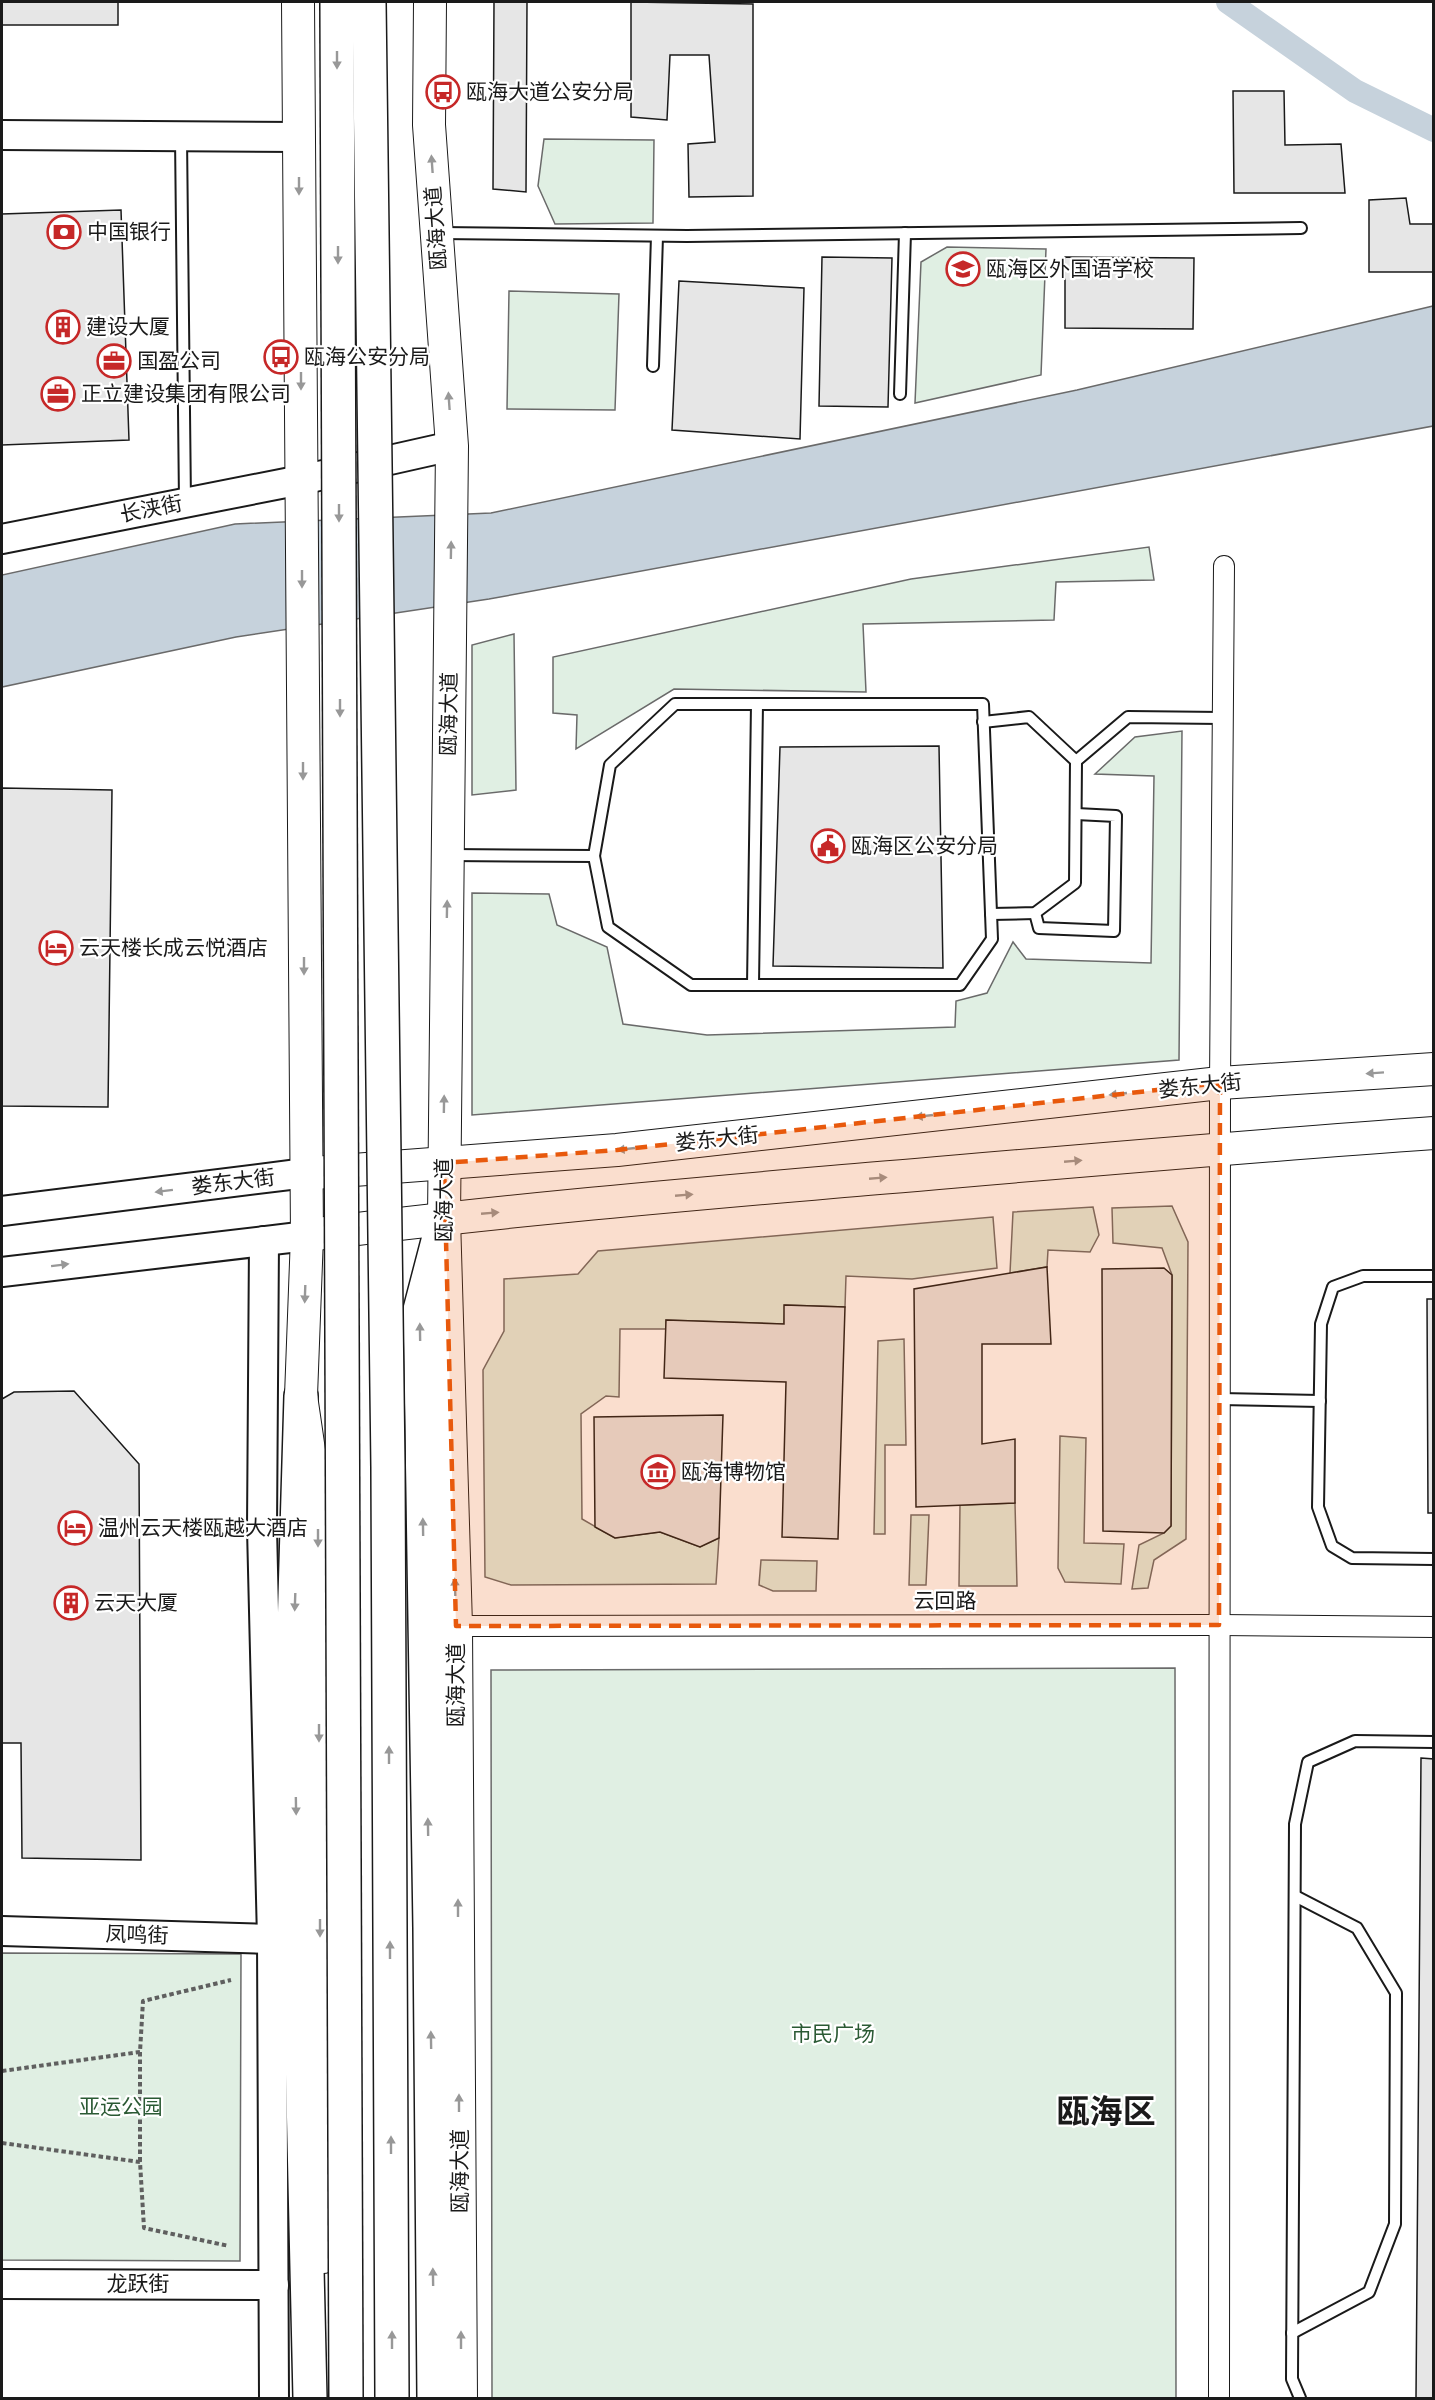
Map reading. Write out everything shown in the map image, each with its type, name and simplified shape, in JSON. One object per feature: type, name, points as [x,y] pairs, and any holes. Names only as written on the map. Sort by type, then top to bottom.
[{"type":"highway","points":[[337,2],[346,2398]]},
{"type":"highway","points":[[369,2],[388,1467],[393,2398]]},
{"type":"highway","points":[[434,2398],[430,1928],[420,1310],[444,1218]]},
{"type":"highway","points":[[302,1396],[293,1663],[310,2398]]},
{"type":"main road","points":[[298,2],[307,1236],[302,1396],[318,1512],[324,2398]]},
{"type":"main road","name":"瓯海大道","points":[[430,2],[429,125],[452,446],[444,1218],[456,1626],[461,2398]]},
{"type":"main road","name":"娄东大街","points":[[306,1173],[617,1150],[1220,1083],[1434,1069]]},
{"type":"main road","points":[[307,1236],[444,1218],[1220,1148],[1434,1133]]},
{"type":"street","points":[[2,135],[299,137]]},
{"type":"street","name":"长浃街","points":[[2,539],[301,480],[452,446]]},
{"type":"street","points":[[1219,2398],[1220,1083],[1224,566]]},
{"type":"street","name":"娄东大街","points":[[2,1211],[306,1173]]},
{"type":"street","points":[[2,1272],[307,1236]]},
{"type":"street","points":[[264,1241],[262,1529],[272,1939],[274,2398]]},
{"type":"street","name":"云回路","points":[[456,1626],[1220,1624],[1434,1627]]},
{"type":"street","name":"凤鸣街","points":[[2,1931],[272,1939]]},
{"type":"street","name":"龙跃街","points":[[2,2284],[274,2285]]},
{"type":"lane","points":[[181,136],[185,502]]},
{"type":"lane","points":[[437,233],[657,236],[1302,228]]},
{"type":"lane","points":[[900,394],[905,233]]},
{"type":"lane","points":[[653,366],[657,236]]},
{"type":"lane","points":[[675,704],[983,704],[983,722],[992,939],[960,985],[691,985],[608,927],[594,856],[610,765],[675,704]]},
{"type":"lane","points":[[753,985],[757,704]]},
{"type":"lane","points":[[983,722],[1029,717],[1076,761],[1075,883],[1035,913],[991,914]]},
{"type":"lane","points":[[1076,761],[1128,717],[1222,718]]},
{"type":"lane","points":[[1035,913],[1039,928],[1114,931],[1116,816],[1076,814]]},
{"type":"lane","points":[[447,855],[594,856]]},
{"type":"lane","points":[[1434,1276],[1363,1276],[1333,1287],[1321,1324],[1318,1507],[1332,1546],[1352,1558],[1434,1559]]},
{"type":"lane","points":[[1220,1400],[1320,1401]]},
{"type":"lane","points":[[1300,2398],[1292,2379],[1295,1824],[1308,1762],[1355,1741],[1434,1742]]},
{"type":"lane","points":[[1292,2333],[1369,2292],[1395,2224],[1396,1993],[1357,1928],[1295,1896]]},
{"type":"path","points":[[229,2246],[144,2228],[140,2162],[140,2052],[143,2001],[231,1980]]},
{"type":"path","points":[[2,2071],[140,2052]]},
{"type":"path","points":[[2,2143],[140,2162]]},
{"type":"highlighted area","points":[[1220,1083],[1219,1625],[456,1626],[444,1163],[617,1150]]},
{"type":"green space","points":[[544,139],[654,140],[653,223],[555,224],[538,186]]},
{"type":"green space","points":[[947,247],[1046,249],[1041,375],[915,403],[921,262]]},
{"type":"green space","points":[[509,291],[619,294],[615,410],[507,409]]},
{"type":"green space","points":[[1149,547],[1154,580],[1056,582],[1054,620],[863,624],[866,692],[674,689],[576,749],[577,715],[553,713],[553,657],[911,579]]},
{"type":"green space","points":[[514,634],[516,790],[472,795],[472,645]]},
{"type":"green space","points":[[1182,731],[1179,1060],[472,1115],[472,893],[549,894],[557,925],[607,947],[623,1024],[707,1035],[955,1027],[956,1001],[987,993],[1013,942],[1026,959],[1151,963],[1154,776],[1095,774],[1135,737]]},
{"type":"green space","points":[[1172,1206],[1188,1242],[1186,1539],[1154,1560],[1148,1588],[1132,1589],[1139,1545],[1164,1533],[1171,1526],[1172,1275],[1162,1248],[1113,1243],[1112,1208]]},
{"type":"green space","points":[[1093,1207],[1099,1235],[1090,1252],[1048,1250],[1047,1267],[1010,1273],[1013,1212]]},
{"type":"green space","points":[[993,1217],[997,1268],[912,1279],[846,1276],[845,1307],[785,1305],[784,1324],[666,1320],[666,1329],[620,1329],[619,1397],[606,1396],[581,1414],[582,1519],[615,1538],[660,1532],[700,1547],[719,1538],[716,1584],[511,1585],[485,1577],[483,1370],[504,1331],[504,1279],[578,1274],[598,1251]]},
{"type":"green space","points":[[904,1339],[906,1445],[885,1445],[885,1534],[874,1534],[878,1341]]},
{"type":"green space","points":[[1060,1436],[1086,1438],[1084,1543],[1124,1544],[1121,1584],[1065,1582],[1058,1568]]},
{"type":"green space","points":[[1015,1503],[1017,1586],[959,1586],[960,1505]]},
{"type":"green space","points":[[911,1515],[929,1515],[926,1585],[909,1585]]},
{"type":"green space","points":[[761,1560],[817,1561],[816,1591],[773,1591],[759,1585]]},
{"type":"green space","name":"市民广场","points":[[1175,1668],[1176,2398],[492,2398],[491,1670]]},
{"type":"green space","name":"亚运公园","points":[[2,1953],[241,1954],[240,2261],[2,2260]]},
{"type":"shaded area","points":[[1433,306],[1433,426],[489,599],[236,637],[2,687],[2,575],[235,524],[491,513],[1077,390]]},
{"type":"building","points":[[2,2],[118,2],[118,25],[2,25]]},
{"type":"building","points":[[494,2],[527,2],[526,192],[493,189]]},
{"type":"building","points":[[631,2],[753,4],[753,196],[689,197],[688,144],[715,142],[709,55],[670,55],[667,120],[631,117]]},
{"type":"building","points":[[1233,91],[1284,91],[1285,145],[1341,144],[1345,193],[1234,193]]},
{"type":"building","points":[[1406,198],[1410,224],[1434,224],[1434,272],[1369,272],[1369,200]]},
{"type":"building","name":"建设大厦","points":[[121,210],[129,440],[2,445],[2,214]]},
{"type":"building","points":[[822,257],[892,258],[888,407],[819,406]]},
{"type":"building","points":[[1065,257],[1194,258],[1193,329],[1065,328]]},
{"type":"building","points":[[679,281],[804,288],[800,439],[672,430]]},
{"type":"building","points":[[939,746],[943,968],[773,966],[780,747]]},
{"type":"building","name":"云天楼长成云悦酒店","points":[[2,788],[112,790],[108,1107],[2,1106]]},
{"type":"building","points":[[1047,1267],[1051,1344],[982,1344],[982,1444],[1015,1439],[1015,1503],[916,1507],[914,1289]]},
{"type":"building","points":[[1164,1268],[1172,1275],[1171,1526],[1164,1533],[1103,1531],[1102,1269]]},
{"type":"building","points":[[1427,1299],[1434,1299],[1434,1513],[1428,1513]]},
{"type":"building","points":[[784,1305],[845,1307],[838,1539],[782,1537],[786,1382],[664,1378],[666,1320],[784,1324]]},
{"type":"building","name":"云天大厦","points":[[74,1391],[139,1464],[141,1860],[22,1858],[21,1743],[2,1743],[2,1399],[14,1392]]},
{"type":"building","name":"瓯海博物馆","points":[[723,1415],[719,1538],[700,1547],[660,1532],[615,1538],[595,1527],[594,1417]]},
{"type":"building","points":[[1421,1758],[1434,1759],[1434,2398],[1416,2398]]},
{"type":"waterway","points":[[1228,2],[1355,91],[1434,130]]},
{"type":"place","name":"瓯海大道公安分局","points":[[443,92]]},
{"type":"place","name":"中国银行","points":[[64,232]]},
{"type":"place","name":"瓯海区外国语学校","points":[[963,269]]},
{"type":"place","name":"建设大厦","points":[[63,327]]},
{"type":"place","name":"瓯海公安分局","points":[[281,357]]},
{"type":"place","name":"国盈公司","points":[[114,361]]},
{"type":"place","name":"正立建设集团有限公司","points":[[58,394]]},
{"type":"place","name":"瓯海区公安分局","points":[[828,846]]},
{"type":"place","name":"云天楼长成云悦酒店","points":[[56,948]]},
{"type":"place","name":"瓯海博物馆","points":[[658,1472]]},
{"type":"place","name":"温州云天楼瓯越大酒店","points":[[75,1528]]},
{"type":"place","name":"云天大厦","points":[[71,1603]]},
{"type":"district","name":"瓯海区","points":[[1106,2111]]}]
